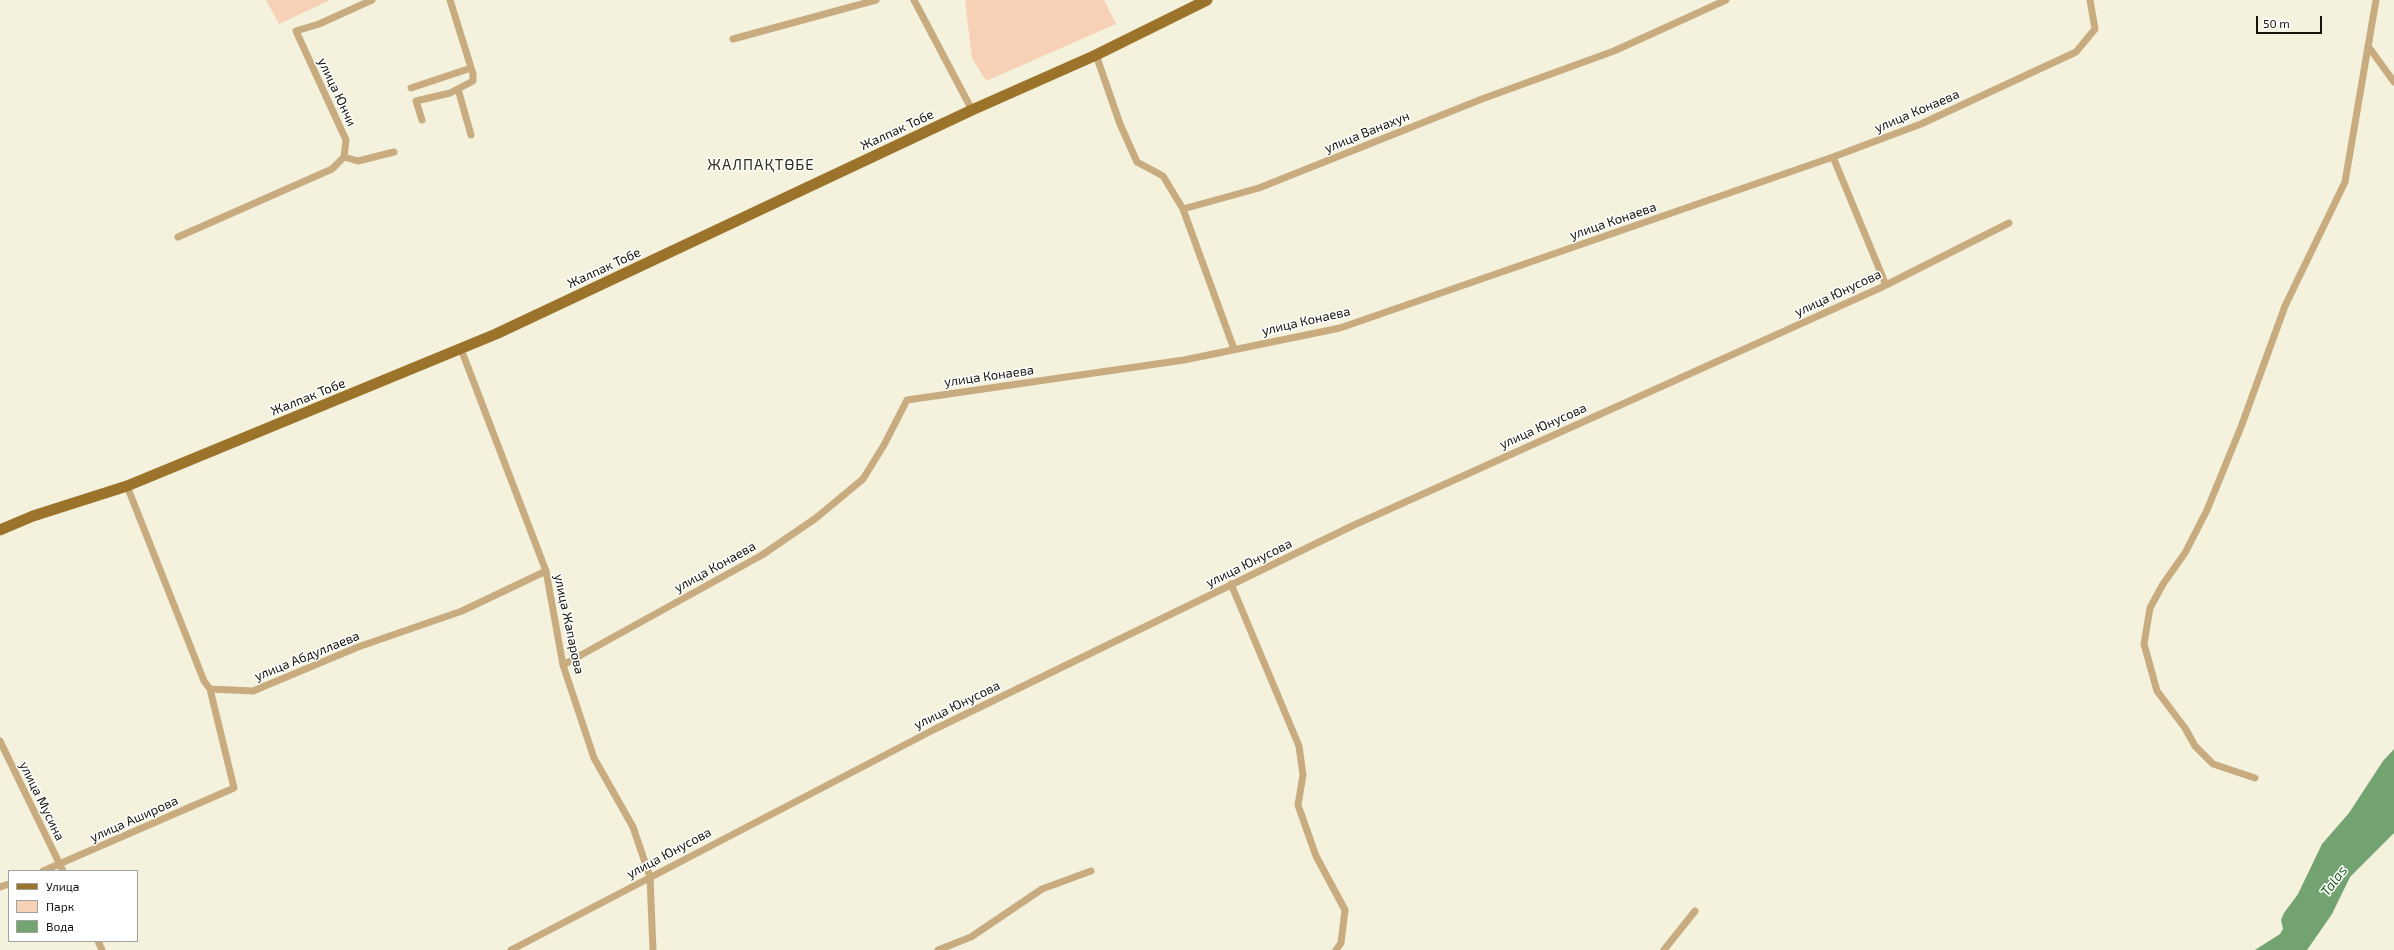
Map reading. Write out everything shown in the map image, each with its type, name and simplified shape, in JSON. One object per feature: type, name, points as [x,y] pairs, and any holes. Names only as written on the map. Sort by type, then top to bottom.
[{"type":"main road","name":"Жалпак Тобе","points":[[0,530],[33,516],[127,486],[461,349],[972,110],[1096,55],[1207,0]]},
{"type":"street","name":"улица Юнчи","points":[[344,158],[346,140],[296,31],[319,24],[372,0]]},
{"type":"street","points":[[422,120],[416,102],[458,89],[473,81],[471,68],[450,0]]},
{"type":"street","points":[[733,39],[876,0]]},
{"type":"street","points":[[914,0],[972,110]]},
{"type":"street","name":"улица Ванахун","points":[[1183,209],[1259,188],[1482,99],[1614,51],[1726,0]]},
{"type":"street","name":"улица Конаева","points":[[563,665],[762,555],[816,518],[863,479],[884,445],[907,400],[1176,361],[1340,328],[1833,157],[1921,124],[2076,52],[2094,29],[2090,0]]},
{"type":"street","points":[[2255,778],[2213,764],[2195,746],[2185,728],[2157,691],[2144,644],[2150,608],[2163,584],[2185,553],[2207,510],[2241,427],[2285,306],[2345,182],[2376,0]]},
{"type":"street","points":[[2368,46],[2394,82]]},
{"type":"street","points":[[1096,55],[1120,124],[1137,162],[1163,176],[1183,209],[1234,349]]},
{"type":"street","points":[[411,88],[471,68]]},
{"type":"street","points":[[458,89],[471,135]]},
{"type":"street","points":[[178,237],[332,169],[344,158],[358,161],[394,152]]},
{"type":"street","points":[[1833,157],[1886,285]]},
{"type":"street","name":"улица Юнусова","points":[[511,950],[935,729],[1231,584],[1359,522],[1886,285],[2009,222]]},
{"type":"street","name":"улица Жапарова","points":[[461,349],[546,571],[563,665],[594,758],[633,827],[650,877],[653,950]]},
{"type":"street","points":[[127,486],[204,680],[210,689]]},
{"type":"street","name":"улица Абдуллаева","points":[[210,689],[253,691],[358,647],[462,611],[546,571]]},
{"type":"street","points":[[1231,584],[1299,746],[1303,775],[1298,805],[1316,856],[1345,910],[1341,943],[1336,950]]},
{"type":"street","name":"улица Аширова","points":[[49,870],[62,868],[234,788],[210,689]]},
{"type":"street","name":"улица Мусина","points":[[0,741],[62,868]]},
{"type":"street","points":[[938,950],[972,937],[1042,889],[1091,871]]},
{"type":"street","points":[[1664,950],[1695,911]]},
{"type":"green space","points":[[266,0],[330,0],[279,24]]},
{"type":"green space","points":[[965,0],[1104,0],[1116,24],[986,81],[972,58]]},
{"type":"water","name":"Talas","points":[[2394,749],[2394,833],[2350,877],[2332,914],[2307,950],[2255,950],[2280,934],[2283,929],[2281,920],[2284,913],[2298,894],[2322,844],[2349,813],[2383,761]]},
{"type":"district","name":"ЖАЛПАҚТӨБЕ","points":[[761,165]]}]
